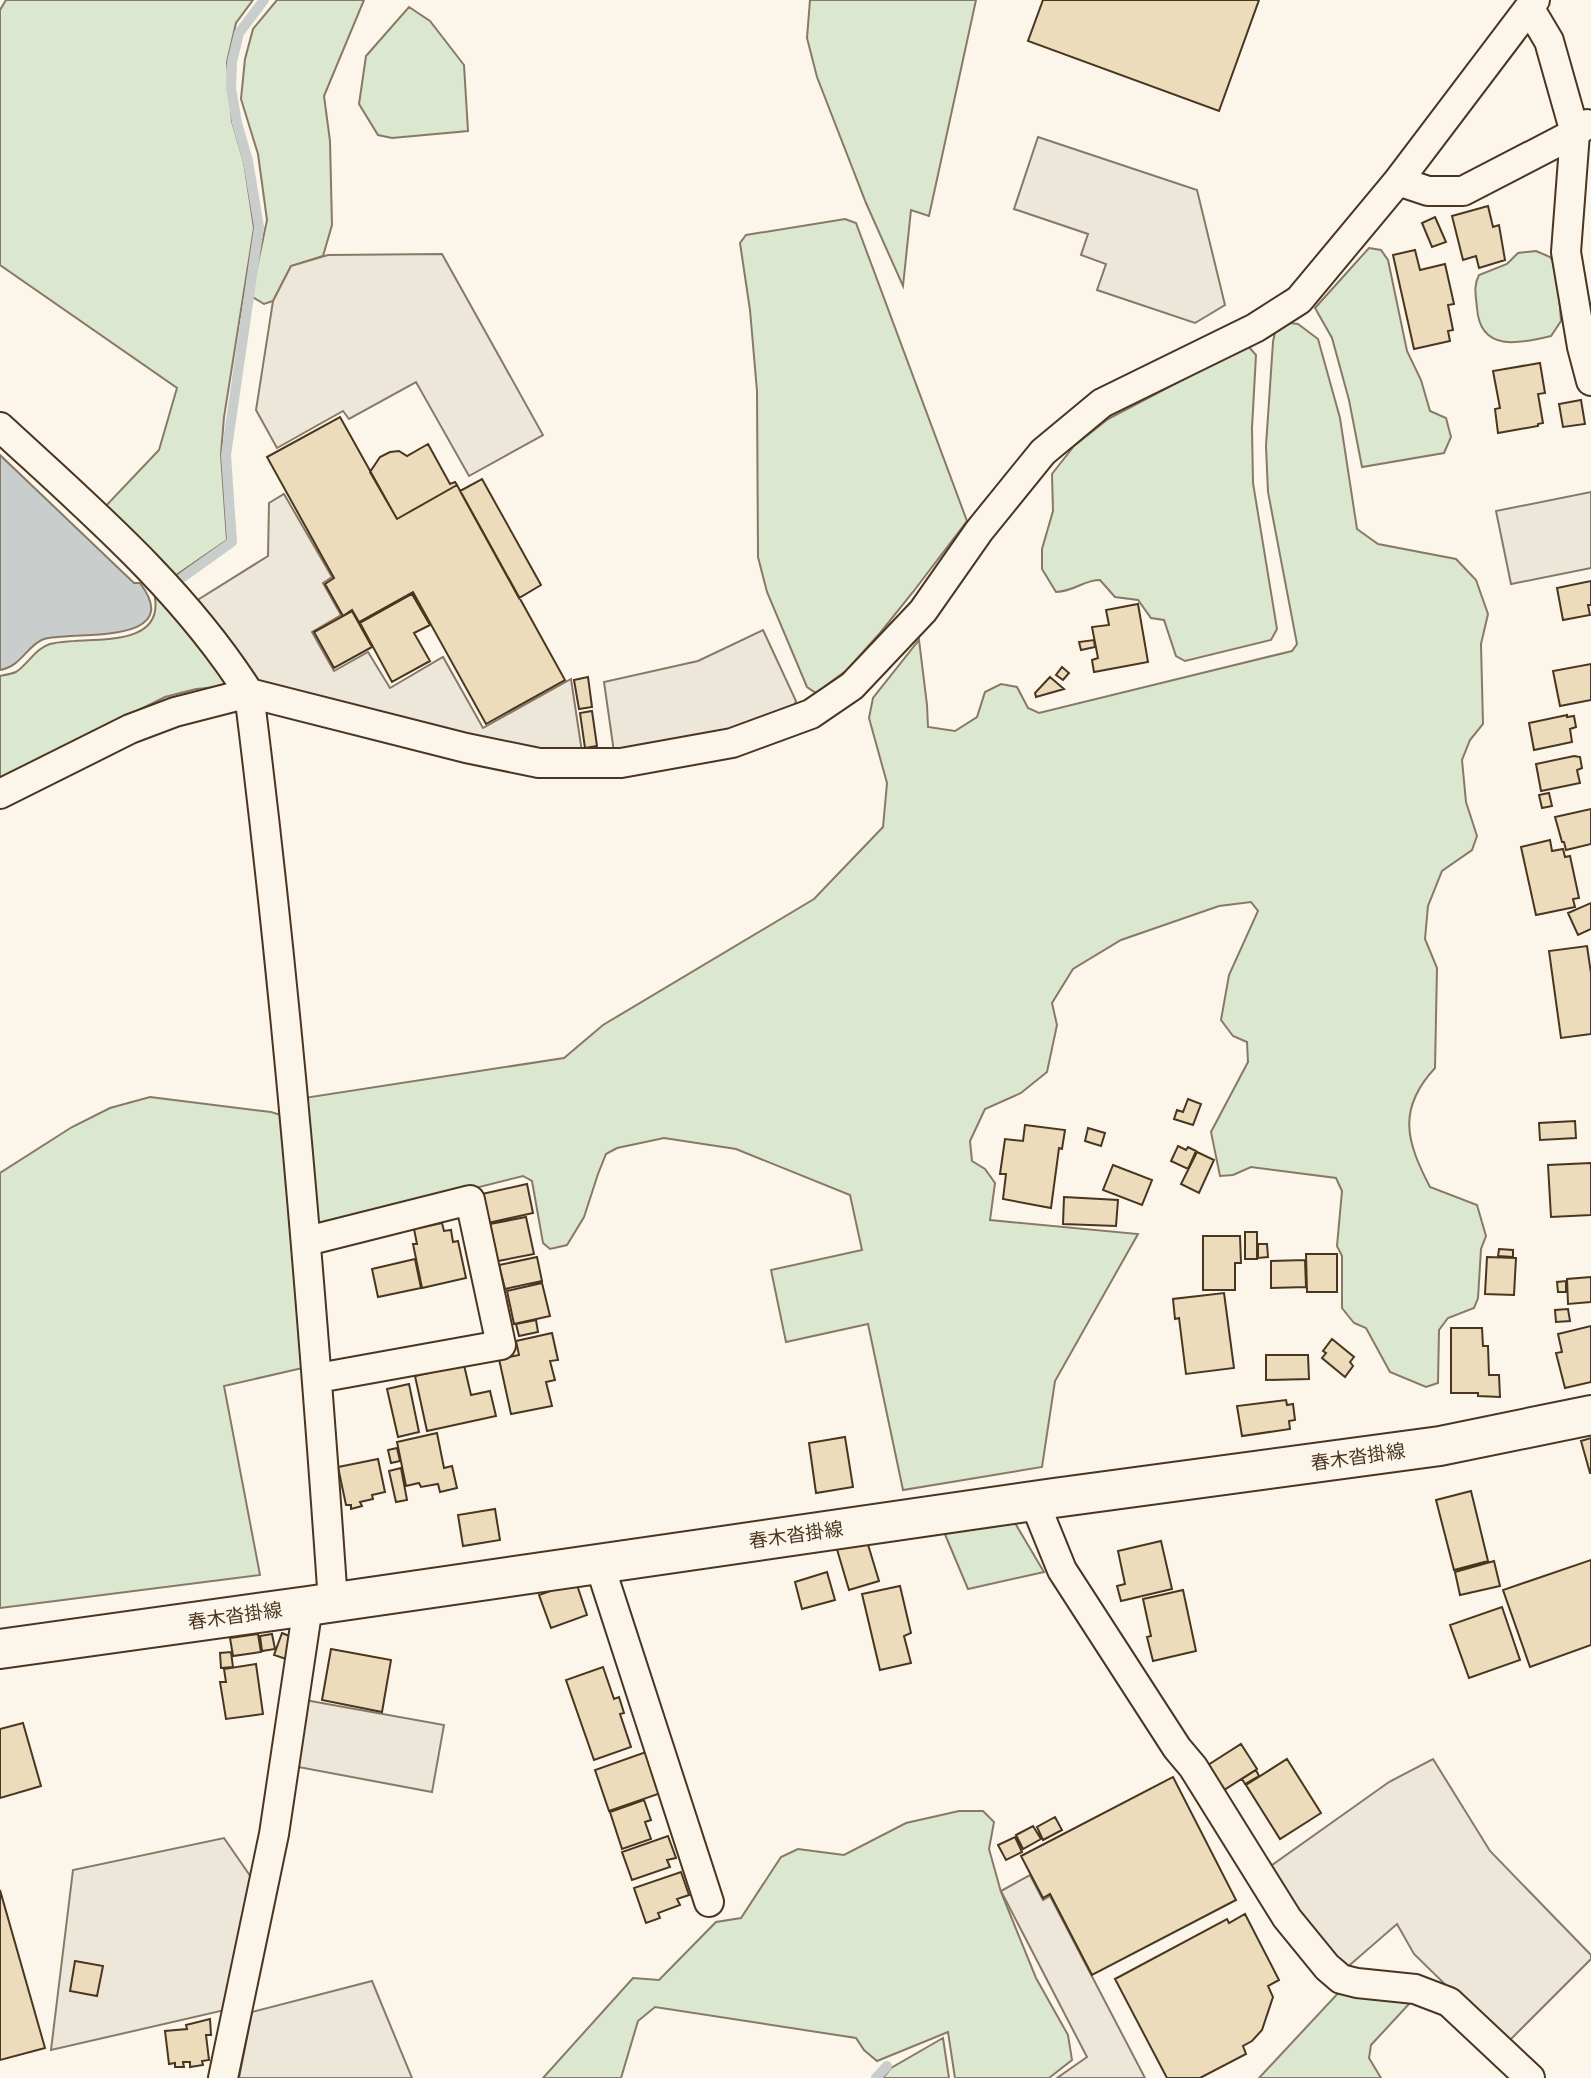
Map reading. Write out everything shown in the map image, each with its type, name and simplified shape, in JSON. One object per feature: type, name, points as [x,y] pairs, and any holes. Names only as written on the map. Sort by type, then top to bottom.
[{"type":"main road","name":"春木沓掛線","points":[[0,1649],[1034,1501],[1440,1446],[1591,1415]]},
{"type":"street","points":[[0,793],[142,725],[175,712],[249,693],[466,748],[539,763],[621,763],[732,743],[811,714],[852,686],[923,611],[979,531],[1043,452],[1102,403],[1255,328],[1299,300],[1398,181],[1532,5],[1583,127],[1566,251],[1582,347],[1591,381]]},
{"type":"street","points":[[1398,181],[1428,191],[1463,191],[1583,127]]},
{"type":"street","points":[[0,427],[155,574],[225,655],[249,693],[293,1090],[318,1378],[321,1604],[223,2078]]},
{"type":"street","points":[[307,1241],[470,1200],[501,1345],[318,1378]]},
{"type":"street","points":[[1034,1501],[1062,1570],[1177,1748],[1193,1767],[1278,1904],[1308,1945],[1341,1979],[1415,1989],[1449,2002],[1530,2078]]},
{"type":"street","points":[[599,1563],[709,1902]]},
{"type":"green space","points":[[6,0],[253,0],[236,23],[227,62],[232,121],[244,162],[254,228],[224,417],[221,454],[227,540],[172,578],[102,510],[159,450],[177,388],[0,265],[0,10]]},
{"type":"green space","points":[[277,0],[364,0],[324,96],[330,141],[332,225],[323,256],[291,266],[273,301],[264,304],[251,296],[267,220],[258,154],[241,99],[245,59],[253,29]]},
{"type":"green space","points":[[810,0],[976,0],[929,216],[911,210],[903,286],[866,203],[817,77],[807,38]]},
{"type":"green space","points":[[409,7],[430,21],[464,65],[468,131],[392,138],[378,135],[359,104],[366,56]]},
{"type":"green space","points":[[845,219],[856,223],[967,521],[880,633],[847,670],[816,693],[807,687],[767,592],[758,557],[757,391],[750,310],[740,243],[746,235]]},
{"type":"green space","points":[[1369,248],[1381,250],[1388,260],[1407,351],[1421,380],[1430,411],[1446,418],[1451,437],[1444,453],[1362,467],[1349,400],[1332,338],[1315,308]]},
{"type":"green space","points":[[1536,251],[1550,257],[1557,267],[1561,321],[1551,336],[1514,342],[1493,338],[1485,332],[1480,322],[1475,291],[1479,275],[1507,264],[1518,253]]},
{"type":"green space","points":[[1290,323],[1298,324],[1318,339],[1340,418],[1357,529],[1378,544],[1456,559],[1476,580],[1488,614],[1481,644],[1483,724],[1470,740],[1462,760],[1466,802],[1477,836],[1472,850],[1442,871],[1428,906],[1425,939],[1437,968],[1435,1068],[1415,1097],[1409,1126],[1415,1155],[1430,1187],[1477,1205],[1486,1236],[1481,1249],[1478,1298],[1474,1308],[1448,1318],[1439,1330],[1438,1383],[1426,1387],[1390,1372],[1366,1328],[1354,1323],[1342,1308],[1342,1256],[1337,1246],[1342,1191],[1336,1178],[1251,1167],[1233,1175],[1220,1176],[1211,1132],[1248,1062],[1247,1042],[1233,1036],[1221,1020],[1229,975],[1258,911],[1251,902],[1219,906],[1121,940],[1073,969],[1052,1003],[1057,1025],[1047,1072],[1021,1093],[985,1109],[970,1141],[972,1161],[985,1169],[995,1183],[990,1220],[1138,1234],[1055,1381],[1042,1467],[903,1490],[868,1324],[786,1342],[771,1270],[862,1250],[850,1195],[736,1149],[664,1138],[617,1148],[606,1154],[584,1217],[567,1245],[550,1249],[543,1243],[532,1181],[523,1176],[321,1227],[314,1223],[304,1098],[564,1058],[603,1025],[814,899],[883,827],[887,783],[869,718],[873,698],[919,640],[928,727],[955,731],[977,717],[985,692],[1001,684],[1017,687],[1028,708],[1039,713],[1292,651],[1297,644],[1268,492],[1266,446],[1273,342],[1275,332]]},
{"type":"green space","points":[[1249,347],[1256,355],[1252,428],[1253,483],[1277,629],[1271,640],[1185,661],[1176,656],[1164,620],[1151,618],[1138,600],[1115,597],[1100,580],[1056,592],[1042,569],[1042,549],[1053,511],[1052,474],[1074,446],[1108,419]]},
{"type":"green space","points":[[161,595],[228,686],[196,689],[165,697],[0,779],[0,676],[16,672],[40,649],[50,644],[134,634],[146,627],[154,615],[155,598]]},
{"type":"green space","points":[[150,1097],[271,1112],[284,1116],[307,1367],[224,1386],[260,1575],[0,1608],[0,1173],[72,1127],[110,1108]]},
{"type":"green space","points":[[1015,1523],[1044,1572],[968,1589],[944,1532]]},
{"type":"green space","points":[[959,1811],[983,1811],[994,1822],[989,1849],[1001,1892],[1036,1978],[1068,2035],[1072,2060],[1049,2078],[955,2078],[948,2032],[877,2061],[864,2050],[856,2038],[655,2007],[638,2021],[621,2078],[543,2078],[633,1978],[659,1980],[716,1922],[741,1918],[781,1857],[798,1849],[844,1855],[906,1823]]},
{"type":"green space","points":[[1341,1990],[1409,1997],[1410,2003],[1371,2045],[1369,2058],[1381,2078],[1259,2078]]},
{"type":"green space","points":[[943,2038],[949,2078],[883,2078],[891,2068]]},
{"type":"shaded area","points":[[1038,137],[1197,190],[1225,305],[1195,323],[1097,290],[1106,264],[1081,255],[1088,234],[1014,209]]},
{"type":"shaded area","points":[[442,254],[543,435],[469,476],[416,382],[349,419],[343,411],[277,448],[256,410],[273,301],[291,266],[328,255]]},
{"type":"shaded area","points":[[0,455],[134,583],[140,583],[151,603],[149,617],[138,626],[120,632],[44,639],[13,665],[0,670]]},
{"type":"shaded area","points":[[1591,492],[1591,568],[1511,584],[1496,511]]},
{"type":"shaded area","points":[[284,494],[332,577],[323,583],[341,615],[312,632],[334,671],[368,652],[390,688],[443,657],[483,728],[571,679],[582,752],[535,749],[489,739],[260,682],[196,601],[268,556],[269,503]]},
{"type":"shaded area","points":[[763,630],[796,701],[794,707],[754,723],[614,752],[604,682],[698,661]]},
{"type":"shaded area","points":[[305,1700],[444,1725],[432,1792],[293,1766]]},
{"type":"shaded area","points":[[1433,1759],[1490,1851],[1591,1955],[1591,1959],[1506,2044],[1414,1954],[1397,1924],[1344,1970],[1325,1954],[1268,1868],[1389,1782]]},
{"type":"shaded area","points":[[224,1838],[253,1880],[225,2010],[51,2050],[73,1870]]},
{"type":"shaded area","points":[[1030,1875],[1043,1900],[1050,1896],[1145,2078],[1057,2078],[1087,2057],[1001,1891]]},
{"type":"shaded area","points":[[372,1981],[412,2078],[239,2078],[252,2012]]},
{"type":"building","points":[[1043,0],[1259,0],[1219,111],[1028,41]]},
{"type":"building","points":[[1488,206],[1493,227],[1499,225],[1505,260],[1479,268],[1476,256],[1463,260],[1452,216]]},
{"type":"building","points":[[1435,217],[1446,242],[1432,247],[1422,223]]},
{"type":"building","points":[[1415,250],[1420,270],[1445,264],[1454,304],[1448,305],[1453,330],[1448,331],[1450,341],[1414,349],[1393,255]]},
{"type":"building","points":[[1540,363],[1545,393],[1538,394],[1543,423],[1498,433],[1495,409],[1500,408],[1493,371]]},
{"type":"building","points":[[1581,400],[1585,424],[1563,427],[1559,404]]},
{"type":"building","points":[[340,417],[397,519],[457,485],[565,680],[486,724],[413,592],[359,622],[352,610],[343,616],[325,584],[334,578],[267,457]]},
{"type":"building","points":[[428,444],[450,484],[455,482],[457,485],[397,519],[370,472],[380,457],[390,452],[399,451],[407,456]]},
{"type":"building","points":[[482,479],[541,585],[519,598],[460,491]]},
{"type":"building","points":[[1591,581],[1591,605],[1588,605],[1590,615],[1563,620],[1557,588]]},
{"type":"building","points":[[412,594],[430,625],[414,633],[430,661],[392,682],[360,623]]},
{"type":"building","points":[[1138,604],[1148,662],[1094,672],[1092,660],[1098,658],[1092,627],[1109,625],[1106,610]]},
{"type":"building","points":[[352,611],[372,647],[334,668],[314,632]]},
{"type":"building","points":[[1094,640],[1095,647],[1081,650],[1079,642]]},
{"type":"building","points":[[1591,664],[1591,700],[1560,706],[1553,671]]},
{"type":"building","points":[[1062,667],[1069,673],[1063,680],[1056,675]]},
{"type":"building","points":[[588,677],[592,707],[579,709],[574,680]]},
{"type":"building","points":[[1050,677],[1064,689],[1036,697],[1035,693]]},
{"type":"building","points":[[592,711],[597,746],[585,748],[580,713]]},
{"type":"building","points":[[1574,716],[1576,727],[1570,729],[1572,742],[1534,750],[1529,723]]},
{"type":"building","points":[[1580,757],[1582,768],[1577,770],[1580,783],[1541,791],[1536,764]]},
{"type":"building","points":[[1549,793],[1552,806],[1542,808],[1539,795]]},
{"type":"building","points":[[1591,809],[1591,844],[1566,850],[1555,817]]},
{"type":"building","points":[[1550,840],[1552,851],[1563,849],[1565,857],[1570,856],[1579,898],[1573,899],[1575,907],[1536,915],[1521,847]]},
{"type":"building","points":[[1591,903],[1591,929],[1578,935],[1568,913]]},
{"type":"building","points":[[1587,946],[1591,973],[1591,1034],[1561,1038],[1549,951]]},
{"type":"building","points":[[1188,1099],[1201,1104],[1193,1125],[1174,1119],[1177,1110],[1183,1112]]},
{"type":"building","points":[[1575,1121],[1576,1138],[1540,1140],[1539,1123]]},
{"type":"building","points":[[1025,1125],[1065,1130],[1062,1149],[1059,1148],[1051,1208],[1003,1199],[1006,1174],[1000,1174],[1005,1139],[1023,1141]]},
{"type":"building","points":[[1088,1128],[1105,1133],[1101,1146],[1085,1141]]},
{"type":"building","points":[[1178,1146],[1196,1151],[1188,1169],[1171,1161]]},
{"type":"building","points":[[1197,1152],[1214,1160],[1199,1193],[1181,1184]]},
{"type":"building","points":[[1591,1163],[1591,1215],[1551,1217],[1548,1165]]},
{"type":"building","points":[[1113,1165],[1152,1180],[1142,1205],[1103,1190]]},
{"type":"building","points":[[527,1184],[533,1213],[488,1223],[482,1194]]},
{"type":"building","points":[[1064,1197],[1118,1200],[1116,1226],[1063,1224]]},
{"type":"building","points":[[526,1217],[534,1254],[498,1261],[490,1224]]},
{"type":"building","points":[[442,1223],[444,1231],[451,1230],[453,1242],[458,1241],[466,1278],[422,1288],[413,1244],[417,1244],[414,1229]]},
{"type":"building","points":[[1245,1232],[1257,1232],[1257,1259],[1245,1259]]},
{"type":"building","points":[[1203,1236],[1240,1236],[1241,1263],[1235,1263],[1235,1290],[1203,1290]]},
{"type":"building","points":[[1258,1244],[1267,1244],[1268,1257],[1258,1258]]},
{"type":"building","points":[[1499,1249],[1513,1250],[1513,1257],[1498,1256]]},
{"type":"building","points":[[1306,1254],[1337,1254],[1337,1292],[1307,1292]]},
{"type":"building","points":[[537,1257],[542,1281],[505,1289],[499,1265]]},
{"type":"building","points":[[1487,1257],[1516,1258],[1514,1295],[1485,1294]]},
{"type":"building","points":[[415,1259],[421,1288],[378,1297],[372,1269]]},
{"type":"building","points":[[1305,1260],[1306,1287],[1271,1288],[1271,1261]]},
{"type":"building","points":[[1591,1277],[1591,1302],[1568,1304],[1567,1279]]},
{"type":"building","points":[[1566,1281],[1566,1292],[1558,1292],[1557,1282]]},
{"type":"building","points":[[542,1283],[550,1316],[514,1324],[507,1291]]},
{"type":"building","points":[[1224,1293],[1234,1368],[1186,1374],[1179,1318],[1175,1319],[1173,1299]]},
{"type":"building","points":[[1568,1309],[1570,1321],[1556,1322],[1555,1310]]},
{"type":"building","points":[[536,1320],[538,1332],[519,1336],[516,1324]]},
{"type":"building","points":[[1591,1326],[1591,1382],[1565,1388],[1556,1353],[1562,1352],[1558,1334]]},
{"type":"building","points":[[1451,1328],[1482,1328],[1483,1346],[1488,1346],[1489,1375],[1499,1375],[1500,1397],[1478,1396],[1478,1393],[1451,1393]]},
{"type":"building","points":[[552,1333],[558,1360],[550,1361],[555,1380],[546,1382],[552,1406],[511,1414],[499,1359],[519,1355],[516,1341]]},
{"type":"building","points":[[1332,1339],[1354,1357],[1350,1362],[1353,1366],[1345,1377],[1322,1358],[1326,1353],[1323,1351]]},
{"type":"building","points":[[1266,1355],[1308,1355],[1309,1379],[1266,1380]]},
{"type":"building","points":[[464,1365],[471,1395],[490,1391],[496,1416],[427,1431],[415,1376]]},
{"type":"building","points":[[409,1384],[419,1432],[398,1437],[387,1389]]},
{"type":"building","points":[[1286,1400],[1287,1405],[1293,1404],[1295,1420],[1289,1421],[1290,1429],[1242,1436],[1237,1406]]},
{"type":"building","points":[[437,1433],[444,1468],[452,1466],[457,1488],[440,1492],[438,1484],[421,1487],[419,1483],[406,1486],[397,1442]]},
{"type":"building","points":[[845,1437],[853,1487],[816,1493],[809,1443]]},
{"type":"building","points":[[1591,1438],[1591,1473],[1590,1473],[1581,1441]]},
{"type":"building","points":[[397,1448],[400,1461],[391,1463],[388,1450]]},
{"type":"building","points":[[378,1459],[385,1492],[372,1495],[373,1499],[360,1502],[362,1506],[351,1509],[351,1505],[346,1505],[338,1467]]},
{"type":"building","points":[[401,1468],[407,1500],[396,1502],[389,1471]]},
{"type":"building","points":[[1471,1491],[1488,1561],[1454,1570],[1436,1500]]},
{"type":"building","points":[[495,1509],[500,1540],[463,1546],[458,1515]]},
{"type":"building","points":[[866,1538],[879,1581],[849,1590],[836,1546]]},
{"type":"building","points":[[1161,1541],[1172,1589],[1121,1601],[1117,1586],[1125,1584],[1118,1551]]},
{"type":"building","points":[[1591,1560],[1591,1645],[1530,1667],[1503,1590]]},
{"type":"building","points":[[1494,1561],[1500,1586],[1460,1595],[1455,1572]]},
{"type":"building","points":[[827,1572],[835,1600],[802,1609],[795,1582]]},
{"type":"building","points":[[576,1582],[587,1615],[551,1628],[539,1595]]},
{"type":"building","points":[[900,1586],[911,1633],[904,1636],[911,1663],[880,1670],[862,1594]]},
{"type":"building","points":[[1183,1590],[1196,1651],[1153,1661],[1147,1637],[1151,1636],[1143,1599]]},
{"type":"building","points":[[1502,1607],[1520,1660],[1469,1678],[1450,1625]]},
{"type":"building","points":[[282,1633],[294,1638],[286,1659],[274,1655]]},
{"type":"building","points":[[258,1634],[261,1652],[233,1656],[230,1638]]},
{"type":"building","points":[[272,1634],[275,1649],[262,1651],[260,1636]]},
{"type":"building","points":[[331,1649],[391,1660],[382,1712],[322,1700]]},
{"type":"building","points":[[231,1652],[233,1667],[221,1668],[220,1653]]},
{"type":"building","points":[[256,1664],[263,1714],[226,1719],[220,1682],[226,1682],[224,1669]]},
{"type":"building","points":[[603,1667],[614,1699],[619,1697],[624,1713],[620,1714],[631,1747],[594,1760],[566,1680]]},
{"type":"building","points":[[23,1723],[41,1786],[0,1798],[0,1729]]},
{"type":"building","points":[[1241,1744],[1257,1769],[1224,1790],[1208,1765]]},
{"type":"building","points":[[646,1752],[661,1793],[609,1811],[595,1770]]},
{"type":"building","points":[[1287,1759],[1321,1813],[1280,1839],[1246,1785]]},
{"type":"building","points":[[1256,1770],[1259,1776],[1245,1784],[1242,1779]]},
{"type":"building","points":[[1173,1777],[1236,1900],[1092,1975],[1050,1894],[1043,1898],[1021,1856]]},
{"type":"building","points":[[644,1800],[651,1820],[645,1822],[651,1839],[622,1849],[610,1812]]},
{"type":"building","points":[[1055,1817],[1062,1830],[1043,1840],[1037,1827]]},
{"type":"building","points":[[1033,1826],[1041,1839],[1023,1849],[1016,1835]]},
{"type":"building","points":[[668,1836],[676,1858],[667,1860],[670,1867],[632,1880],[622,1852]]},
{"type":"building","points":[[1015,1837],[1022,1852],[1006,1860],[998,1845]]},
{"type":"building","points":[[681,1872],[689,1895],[677,1899],[680,1905],[658,1913],[660,1918],[646,1923],[634,1888]]},
{"type":"building","points":[[0,1890],[45,2048],[0,2060]]},
{"type":"building","points":[[1245,1914],[1279,1980],[1268,1986],[1273,1997],[1262,2030],[1243,2046],[1246,2054],[1200,2078],[1167,2078],[1115,1979],[1227,1919],[1229,1923]]},
{"type":"building","points":[[75,1961],[103,1966],[97,1996],[70,1991]]},
{"type":"building","points":[[210,2019],[211,2035],[206,2035],[209,2060],[202,2061],[203,2065],[190,2067],[190,2062],[183,2062],[184,2067],[175,2067],[175,2063],[169,2064],[165,2031],[187,2029],[186,2025]]},
{"type":"waterway","points":[[183,577],[232,542],[226,455],[259,227],[248,161],[231,88],[232,62],[239,33],[264,0]]},
{"type":"waterway","points":[[876,2078],[887,2066]]}]
